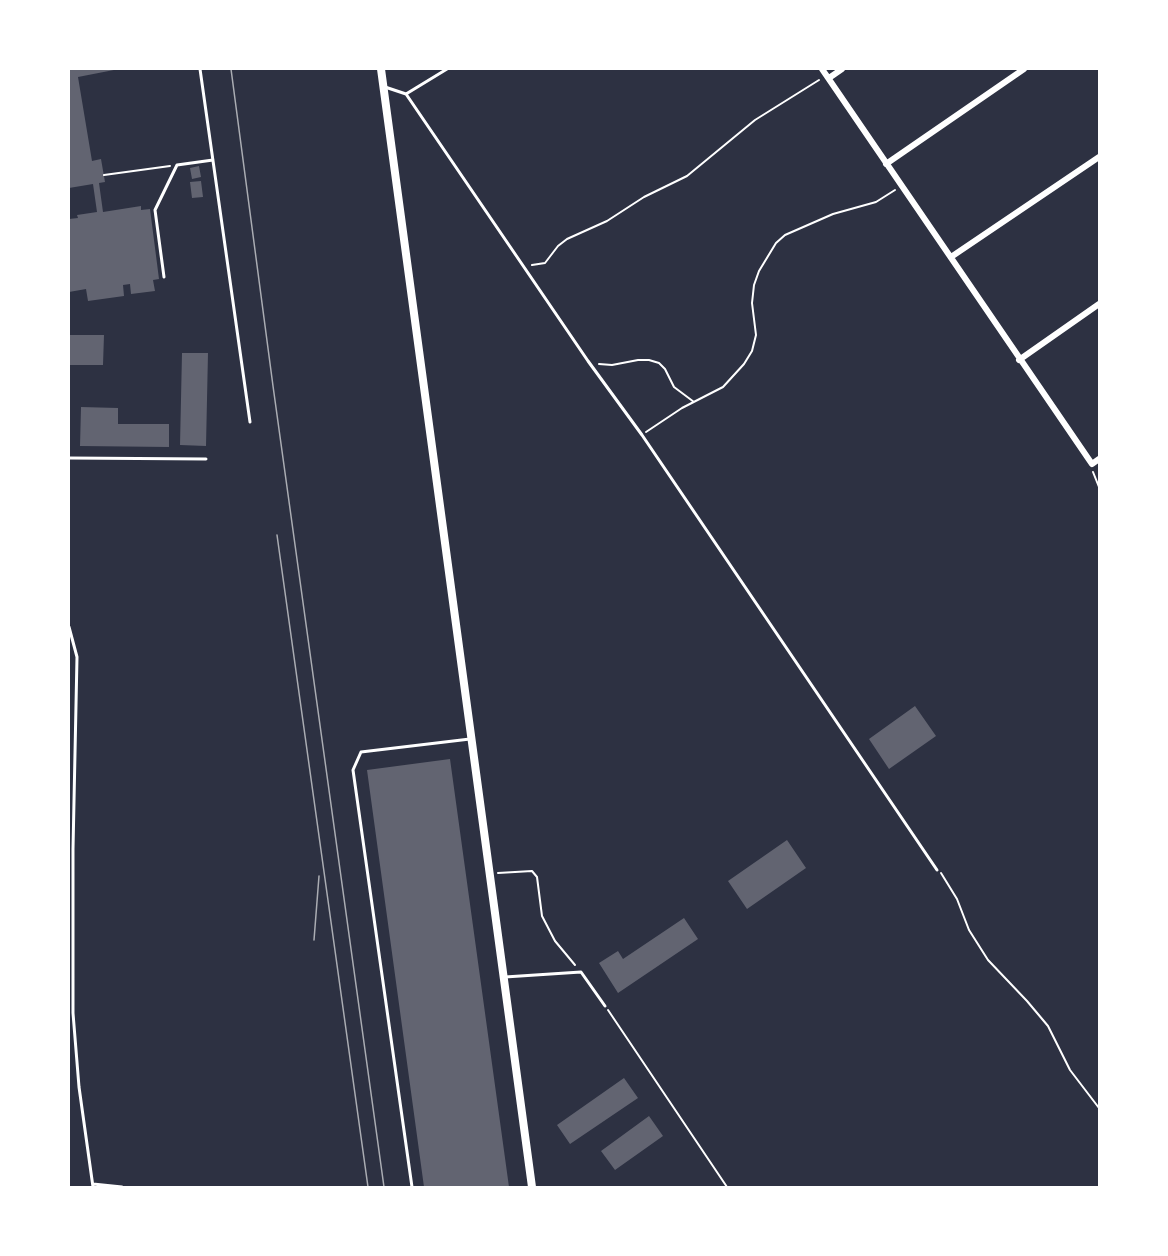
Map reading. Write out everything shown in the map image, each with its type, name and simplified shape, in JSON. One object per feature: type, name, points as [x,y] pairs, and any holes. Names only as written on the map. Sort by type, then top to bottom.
[{"type":"street","points":[[381,69],[532,1187]]},
{"type":"street","points":[[842,69],[826,74],[1092,464],[1099,459]]},
{"type":"street","points":[[886,164],[1024,69]]},
{"type":"street","points":[[951,257],[1099,157]]},
{"type":"street","points":[[1019,360],[1099,304]]},
{"type":"lane","points":[[200,69],[250,422]]},
{"type":"lane","points":[[406,94],[447,69]]},
{"type":"lane","points":[[383,87],[406,94],[588,361],[642,435],[937,870]]},
{"type":"lane","points":[[164,277],[155,210],[177,165],[213,160]]},
{"type":"lane","points":[[69,458],[206,459]]},
{"type":"lane","points":[[69,627],[77,657],[71,849],[73,1013],[79,1087],[93,1185],[122,1187]]},
{"type":"lane","points":[[412,1187],[353,770],[361,752],[471,738]]},
{"type":"lane","points":[[503,977],[581,972],[605,1006]]},
{"type":"path","points":[[524,264],[537,266],[545,263],[558,246],[567,239],[607,221],[651,193],[687,176],[755,120],[826,74]]},
{"type":"path","points":[[104,175],[177,165]]},
{"type":"path","points":[[642,435],[694,402],[723,387],[744,364],[752,351],[756,335],[752,303],[754,285],[759,271],[776,243],[784,236],[833,214],[876,202],[901,185]]},
{"type":"path","points":[[588,361],[612,365],[638,360],[659,363],[675,387],[694,402]]},
{"type":"path","points":[[1092,464],[1093,474],[1099,488]]},
{"type":"path","points":[[937,870],[946,879],[969,930],[988,960],[1048,1026],[1070,1070],[1099,1108]]},
{"type":"path","points":[[489,874],[532,871],[537,877],[542,916],[555,941],[581,972]]},
{"type":"path","points":[[605,1006],[727,1187]]},
{"type":"building","points":[[69,69],[119,69],[78,77],[92,161],[101,159],[105,182],[99,183],[103,212],[141,206],[141,210],[150,209],[159,279],[153,280],[155,291],[131,294],[130,284],[123,285],[124,296],[88,301],[86,289],[69,292],[69,219],[78,218],[77,215],[97,212],[93,184],[69,188]]},
{"type":"building","points":[[199,166],[201,177],[192,179],[190,168]]},
{"type":"building","points":[[201,181],[203,197],[192,198],[190,182]]},
{"type":"building","points":[[69,335],[104,335],[103,365],[69,365]]},
{"type":"building","points":[[182,353],[208,353],[206,446],[180,445]]},
{"type":"building","points":[[81,407],[118,408],[118,424],[169,424],[169,447],[80,446]]},
{"type":"building","points":[[915,706],[936,736],[889,769],[869,739]]},
{"type":"building","points":[[450,759],[509,1187],[424,1187],[367,770]]},
{"type":"building","points":[[787,840],[806,868],[747,909],[728,881]]},
{"type":"building","points":[[684,918],[698,939],[618,993],[599,963],[618,951],[623,959]]},
{"type":"building","points":[[624,1078],[638,1098],[570,1144],[557,1125]]},
{"type":"building","points":[[649,1116],[663,1136],[615,1170],[601,1151]]},
{"type":"tram line","points":[[231,69],[384,1187]]},
{"type":"tram line","points":[[277,535],[368,1187]]},
{"type":"tram line","points":[[314,940],[319,876]]}]
